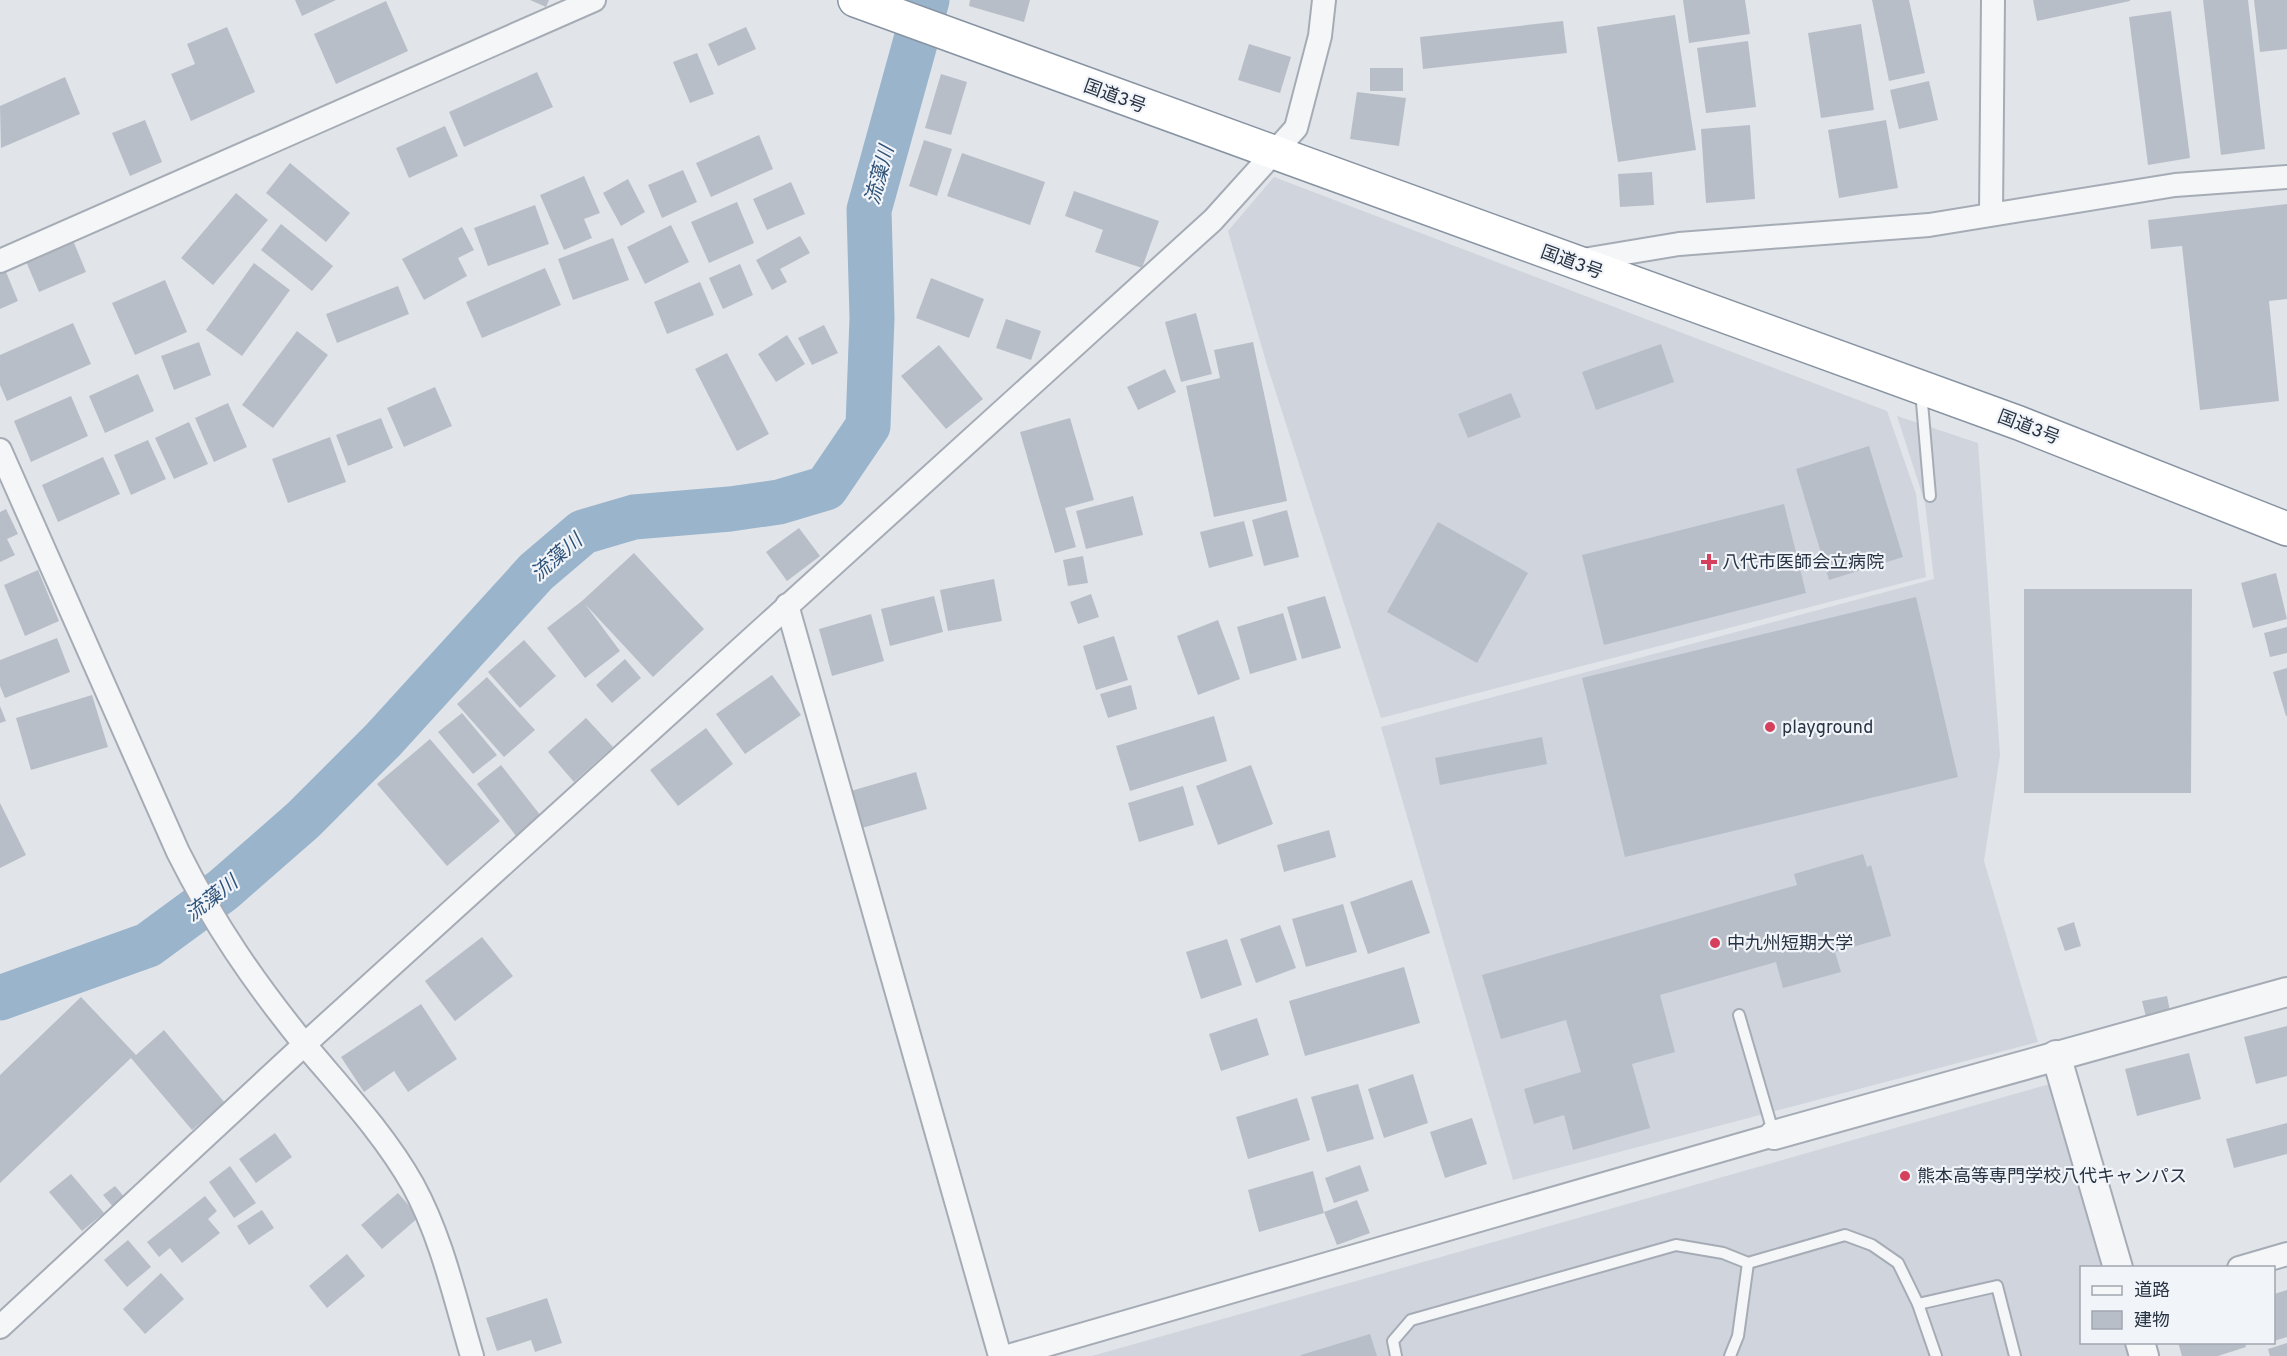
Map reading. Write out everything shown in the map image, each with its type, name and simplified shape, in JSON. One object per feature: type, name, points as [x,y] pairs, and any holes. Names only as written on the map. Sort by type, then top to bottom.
[{"type":"highway","name":"国道3号","points":[[866,4],[1569,262],[2019,423],[2287,529]]},
{"type":"street","points":[[0,261],[594,0]]},
{"type":"street","points":[[0,1327],[305,1044],[1213,220],[1296,128],[1320,36],[1324,0]]},
{"type":"street","points":[[1991,213],[1993,0]]},
{"type":"street","points":[[1569,262],[1679,244],[1929,225],[1991,213],[2175,185],[2287,177]]},
{"type":"street","points":[[0,450],[178,852],[207,910],[250,975],[353,1100],[412,1182],[431,1218],[472,1356]]},
{"type":"street","points":[[787,605],[1000,1356]]},
{"type":"street","points":[[1008,1356],[1774,1135],[2287,992]]},
{"type":"street","points":[[2056,1055],[2117,1266]]},
{"type":"street","points":[[2246,1266],[2287,1254]]},
{"type":"lane","points":[[1921,388],[1930,496]]},
{"type":"lane","points":[[1739,1015],[1774,1135]]},
{"type":"lane","points":[[1396,1356],[1393,1341],[1410,1320],[1676,1245],[1723,1253],[1748,1263],[1845,1235],[1872,1245],[1898,1263],[1918,1304],[1936,1356]]},
{"type":"lane","points":[[1730,1356],[1738,1336],[1748,1263]]},
{"type":"lane","points":[[1918,1304],[1996,1286],[2014,1356]]},
{"type":"shaded area","points":[[1274,177],[1887,411],[1916,494],[1926,577],[1381,718],[1267,365],[1228,231]]},
{"type":"shaded area","points":[[1897,416],[1978,443],[2000,755],[1984,861],[2038,1042],[1513,1180],[1381,727],[1934,579],[1925,503]]},
{"type":"shaded area","name":"熊本高等専門学校八代キャンパス","points":[[2050,1084],[2116,1266],[2080,1266],[2080,1344],[2139,1344],[2142,1356],[1092,1356]]},
{"type":"building","points":[[295,0],[336,0],[302,16]]},
{"type":"building","points":[[530,0],[549,0],[546,7]]},
{"type":"building","points":[[970,0],[1030,0],[1024,22],[969,6]]},
{"type":"building","points":[[1683,0],[1745,0],[1750,34],[1689,43]]},
{"type":"building","points":[[1872,0],[1909,0],[1925,73],[1889,81]]},
{"type":"building","points":[[2033,0],[2130,0],[2130,1],[2037,21]]},
{"type":"building","points":[[2203,0],[2248,0],[2265,149],[2221,155]]},
{"type":"building","points":[[2254,0],[2287,0],[2287,49],[2260,52]]},
{"type":"building","points":[[386,1],[408,51],[336,84],[314,34]]},
{"type":"building","points":[[2171,11],[2190,158],[2148,165],[2129,17]]},
{"type":"building","points":[[1675,15],[1696,150],[1618,162],[1597,27]]},
{"type":"building","points":[[1563,21],[1567,53],[1423,69],[1420,37]]},
{"type":"building","points":[[1861,24],[1874,110],[1821,118],[1808,33]]},
{"type":"building","points":[[227,27],[255,92],[191,121],[171,74],[195,64],[187,44]]},
{"type":"building","points":[[746,27],[756,49],[718,66],[708,44]]},
{"type":"building","points":[[1748,41],[1756,107],[1706,113],[1697,48]]},
{"type":"building","points":[[1249,44],[1291,57],[1280,93],[1238,80]]},
{"type":"building","points":[[697,53],[714,94],[690,103],[673,62]]},
{"type":"building","points":[[1370,68],[1403,68],[1403,91],[1370,91]]},
{"type":"building","points":[[537,72],[553,107],[464,147],[449,112]]},
{"type":"building","points":[[941,74],[967,82],[951,135],[925,128]]},
{"type":"building","points":[[65,77],[80,114],[1,148],[0,106]]},
{"type":"building","points":[[1929,81],[1938,120],[1899,129],[1890,90]]},
{"type":"building","points":[[1357,92],[1406,98],[1399,146],[1350,139]]},
{"type":"building","points":[[145,120],[162,162],[130,176],[112,133]]},
{"type":"building","points":[[1886,120],[1898,188],[1839,198],[1828,130]]},
{"type":"building","points":[[1750,125],[1755,199],[1706,203],[1701,129]]},
{"type":"building","points":[[445,126],[458,156],[409,178],[396,148]]},
{"type":"building","points":[[759,135],[773,169],[711,197],[696,163]]},
{"type":"building","points":[[924,140],[952,149],[937,196],[909,186]]},
{"type":"building","points":[[962,153],[1045,182],[1030,225],[947,196]]},
{"type":"building","points":[[290,163],[350,213],[326,242],[266,193]]},
{"type":"building","points":[[683,170],[697,202],[662,218],[648,185]]},
{"type":"building","points":[[1652,172],[1654,205],[1620,207],[1618,174]]},
{"type":"building","points":[[584,176],[600,213],[584,219],[592,238],[564,250],[540,195]]},
{"type":"building","points":[[628,179],[645,212],[621,226],[603,193]]},
{"type":"building","points":[[791,182],[805,214],[767,230],[753,199]]},
{"type":"building","points":[[1074,191],[1159,221],[1142,268],[1095,252],[1103,230],[1065,216]]},
{"type":"building","points":[[236,193],[268,220],[213,285],[181,258]]},
{"type":"building","points":[[737,202],[754,243],[709,263],[691,222]]},
{"type":"building","points":[[2287,204],[2287,299],[2269,301],[2279,401],[2200,410],[2182,246],[2151,249],[2148,220]]},
{"type":"building","points":[[535,205],[549,244],[488,266],[474,228]]},
{"type":"building","points":[[281,224],[333,266],[312,291],[261,250]]},
{"type":"building","points":[[671,225],[689,262],[645,284],[627,247]]},
{"type":"building","points":[[462,227],[474,250],[458,258],[467,276],[424,300],[402,259]]},
{"type":"building","points":[[800,236],[810,253],[780,269],[787,282],[772,290],[756,260]]},
{"type":"building","points":[[72,238],[86,272],[39,292],[25,259]]},
{"type":"building","points":[[613,238],[629,280],[573,300],[558,259]]},
{"type":"building","points":[[254,263],[290,290],[242,356],[206,330]]},
{"type":"building","points":[[740,264],[753,295],[723,309],[709,278]]},
{"type":"building","points":[[4,267],[18,301],[0,309],[0,268]]},
{"type":"building","points":[[545,268],[561,305],[482,338],[466,302]]},
{"type":"building","points":[[931,278],[984,299],[969,338],[916,318]]},
{"type":"building","points":[[165,280],[187,332],[135,355],[112,303]]},
{"type":"building","points":[[700,282],[714,315],[667,334],[654,302]]},
{"type":"building","points":[[398,286],[409,314],[337,343],[326,314]]},
{"type":"building","points":[[1196,313],[1212,374],[1181,382],[1165,322]]},
{"type":"building","points":[[1006,319],[1041,331],[1031,360],[996,348]]},
{"type":"building","points":[[73,323],[91,364],[7,401],[0,385],[0,355]]},
{"type":"building","points":[[824,325],[838,353],[812,365],[798,338]]},
{"type":"building","points":[[297,331],[328,355],[273,428],[242,405]]},
{"type":"building","points":[[787,335],[805,364],[776,382],[758,354]]},
{"type":"building","points":[[199,342],[211,375],[174,390],[161,356]]},
{"type":"building","points":[[1253,342],[1287,501],[1214,517],[1186,386],[1220,378],[1214,350]]},
{"type":"building","points":[[1661,344],[1674,382],[1596,410],[1582,372]]},
{"type":"building","points":[[939,345],[983,399],[946,429],[901,376]]},
{"type":"building","points":[[727,353],[769,434],[737,451],[695,369]]},
{"type":"building","points":[[1165,369],[1176,392],[1138,410],[1127,387]]},
{"type":"building","points":[[138,374],[154,411],[105,433],[89,396]]},
{"type":"building","points":[[435,387],[452,426],[404,447],[387,408]]},
{"type":"building","points":[[1511,393],[1521,417],[1468,438],[1458,414]]},
{"type":"building","points":[[71,396],[88,436],[31,462],[14,421]]},
{"type":"building","points":[[228,403],[247,447],[214,462],[195,418]]},
{"type":"building","points":[[381,418],[393,448],[348,466],[336,435]]},
{"type":"building","points":[[1070,418],[1094,500],[1065,508],[1076,547],[1055,553],[1020,432]]},
{"type":"building","points":[[189,422],[208,464],[174,479],[155,438]]},
{"type":"building","points":[[330,437],[346,482],[288,503],[272,459]]},
{"type":"building","points":[[148,440],[166,479],[131,495],[114,455]]},
{"type":"building","points":[[1869,446],[1903,557],[1829,580],[1796,469]]},
{"type":"building","points":[[103,457],[120,494],[58,522],[42,485]]},
{"type":"building","points":[[1133,496],[1143,535],[1086,549],[1076,511]]},
{"type":"building","points":[[1784,504],[1806,593],[1604,645],[1582,555]]},
{"type":"building","points":[[6,509],[18,534],[7,539],[15,555],[0,562],[0,512]]},
{"type":"building","points":[[1287,510],[1299,557],[1264,566],[1252,520]]},
{"type":"building","points":[[1244,521],[1253,556],[1209,568],[1200,532]]},
{"type":"building","points":[[1438,522],[1528,573],[1477,663],[1387,612]]},
{"type":"building","points":[[799,528],[820,556],[787,581],[766,552]]},
{"type":"building","points":[[634,553],[704,629],[653,677],[585,604],[620,651],[585,678],[547,628],[582,601]]},
{"type":"building","points":[[1083,556],[1088,583],[1068,586],[1063,560]]},
{"type":"building","points":[[38,570],[59,621],[25,636],[4,585]]},
{"type":"building","points":[[2276,573],[2287,619],[2253,628],[2241,583]]},
{"type":"building","points":[[994,579],[1002,621],[948,631],[940,590]]},
{"type":"building","points":[[2024,589],[2192,589],[2191,793],[2024,793]]},
{"type":"building","points":[[1091,594],[1099,617],[1078,624],[1070,602]]},
{"type":"building","points":[[934,596],[943,632],[890,646],[881,609]]},
{"type":"building","points":[[1325,596],[1341,648],[1302,659],[1287,607]]},
{"type":"building","name":"playground","points":[[1916,597],[1958,777],[1625,857],[1582,678]]},
{"type":"building","points":[[1283,613],[1297,660],[1250,674],[1237,627]]},
{"type":"building","points":[[871,614],[884,661],[832,676],[819,629]]},
{"type":"building","points":[[1218,620],[1240,679],[1198,695],[1177,636]]},
{"type":"building","points":[[2287,627],[2287,653],[2270,657],[2264,633]]},
{"type":"building","points":[[1114,636],[1128,680],[1096,690],[1083,646]]},
{"type":"building","points":[[57,638],[70,672],[5,698],[0,686],[0,660]]},
{"type":"building","points":[[524,640],[556,676],[520,708],[488,672]]},
{"type":"building","points":[[625,659],[641,678],[612,703],[596,685]]},
{"type":"building","points":[[2287,668],[2287,716],[2286,716],[2273,672]]},
{"type":"building","points":[[772,675],[801,715],[745,754],[716,714]]},
{"type":"building","points":[[487,677],[535,730],[504,757],[457,704]]},
{"type":"building","points":[[1131,685],[1137,709],[1108,718],[1100,694]]},
{"type":"building","points":[[92,695],[108,747],[31,770],[16,718]]},
{"type":"building","points":[[0,706],[6,721],[0,723]]},
{"type":"building","points":[[462,713],[497,755],[473,774],[438,732]]},
{"type":"building","points":[[1214,716],[1227,761],[1130,791],[1116,746]]},
{"type":"building","points":[[586,718],[613,747],[574,782],[548,752]]},
{"type":"building","points":[[706,728],[733,764],[678,806],[650,770]]},
{"type":"building","points":[[1542,737],[1547,764],[1440,785],[1435,758]]},
{"type":"building","points":[[430,739],[500,821],[447,866],[377,784]]},
{"type":"building","points":[[501,765],[541,816],[516,836],[477,784]]},
{"type":"building","points":[[1251,765],[1273,824],[1218,845],[1196,786]]},
{"type":"building","points":[[916,772],[927,809],[862,828],[851,791]]},
{"type":"building","points":[[1183,786],[1194,825],[1139,842],[1128,803]]},
{"type":"building","points":[[0,803],[26,855],[0,868]]},
{"type":"building","points":[[1329,830],[1336,857],[1284,872],[1277,845]]},
{"type":"building","points":[[1863,854],[1867,867],[1871,865],[1891,936],[1835,952],[1841,972],[1783,988],[1776,962],[1660,995],[1675,1052],[1632,1064],[1650,1128],[1573,1150],[1564,1115],[1534,1124],[1524,1089],[1581,1072],[1566,1020],[1501,1039],[1482,975],[1797,885],[1794,874]]},
{"type":"building","points":[[1412,880],[1430,933],[1368,954],[1350,902]]},
{"type":"building","points":[[1343,904],[1357,952],[1306,967],[1292,919]]},
{"type":"building","points":[[2074,922],[2081,946],[2065,951],[2057,928]]},
{"type":"building","points":[[1280,925],[1296,968],[1256,983],[1240,939]]},
{"type":"building","points":[[482,937],[513,976],[455,1021],[425,981]]},
{"type":"building","points":[[1227,939],[1242,985],[1201,999],[1186,952]]},
{"type":"building","points":[[1404,967],[1420,1023],[1305,1056],[1289,1001]]},
{"type":"building","points":[[2167,996],[2170,1011],[2146,1017],[2142,1001]]},
{"type":"building","points":[[81,997],[136,1055],[164,1030],[225,1103],[192,1130],[131,1058],[0,1183],[0,1075]]},
{"type":"building","points":[[421,1004],[457,1059],[408,1092],[394,1071],[364,1092],[341,1057]]},
{"type":"building","points":[[1257,1018],[1269,1055],[1221,1071],[1209,1034]]},
{"type":"building","points":[[2287,1026],[2287,1076],[2256,1084],[2244,1037]]},
{"type":"building","points":[[2189,1053],[2201,1099],[2137,1116],[2125,1069]]},
{"type":"building","points":[[1413,1074],[1428,1123],[1384,1138],[1368,1089]]},
{"type":"building","points":[[1358,1084],[1374,1139],[1327,1152],[1311,1097]]},
{"type":"building","points":[[1297,1098],[1310,1140],[1248,1159],[1236,1117]]},
{"type":"building","points":[[1472,1118],[1487,1164],[1445,1178],[1430,1132]]},
{"type":"building","points":[[2287,1123],[2287,1154],[2234,1168],[2226,1139]]},
{"type":"building","points":[[275,1133],[292,1157],[256,1183],[239,1159]]},
{"type":"building","points":[[1360,1165],[1369,1191],[1334,1203],[1325,1178]]},
{"type":"building","points":[[230,1166],[256,1203],[234,1218],[209,1182]]},
{"type":"building","points":[[1313,1171],[1324,1213],[1259,1232],[1248,1190]]},
{"type":"building","points":[[71,1174],[104,1213],[82,1231],[49,1192]]},
{"type":"building","points":[[115,1186],[126,1199],[114,1208],[103,1195]]},
{"type":"building","points":[[398,1193],[419,1217],[382,1249],[361,1225]]},
{"type":"building","points":[[205,1196],[217,1211],[208,1219],[220,1233],[182,1263],[170,1248],[159,1257],[147,1242]]},
{"type":"building","points":[[1357,1200],[1370,1233],[1337,1245],[1324,1212]]},
{"type":"building","points":[[262,1210],[274,1228],[249,1245],[237,1226]]},
{"type":"building","points":[[128,1240],[151,1267],[127,1287],[104,1260]]},
{"type":"building","points":[[347,1254],[365,1276],[327,1308],[309,1286]]},
{"type":"building","points":[[161,1273],[184,1299],[145,1334],[123,1309]]},
{"type":"building","points":[[2287,1290],[2287,1337],[2275,1341],[2275,1294]]},
{"type":"building","points":[[547,1298],[562,1343],[535,1352],[531,1340],[497,1351],[486,1318]]},
{"type":"building","points":[[1370,1334],[1377,1356],[1301,1356],[1301,1355]]},
{"type":"building","points":[[2287,1343],[2287,1356],[2270,1356],[2268,1349]]},
{"type":"building","points":[[2179,1344],[2245,1344],[2246,1347],[2218,1356],[2182,1356]]},
{"type":"waterway","name":"流藻川","points":[[0,998],[148,945],[223,890],[303,820],[383,740],[536,572],[583,532],[634,517],[730,509],[779,502],[826,488],[868,426],[872,318],[869,210],[927,0]]},
{"type":"place","name":"八代市医師会立病院","points":[[1709,562]]},
{"type":"place","name":"playground","points":[[1770,727]]},
{"type":"place","name":"中九州短期大学","points":[[1715,943]]},
{"type":"place","name":"熊本高等専門学校八代キャンパス","points":[[1905,1176]]}]
